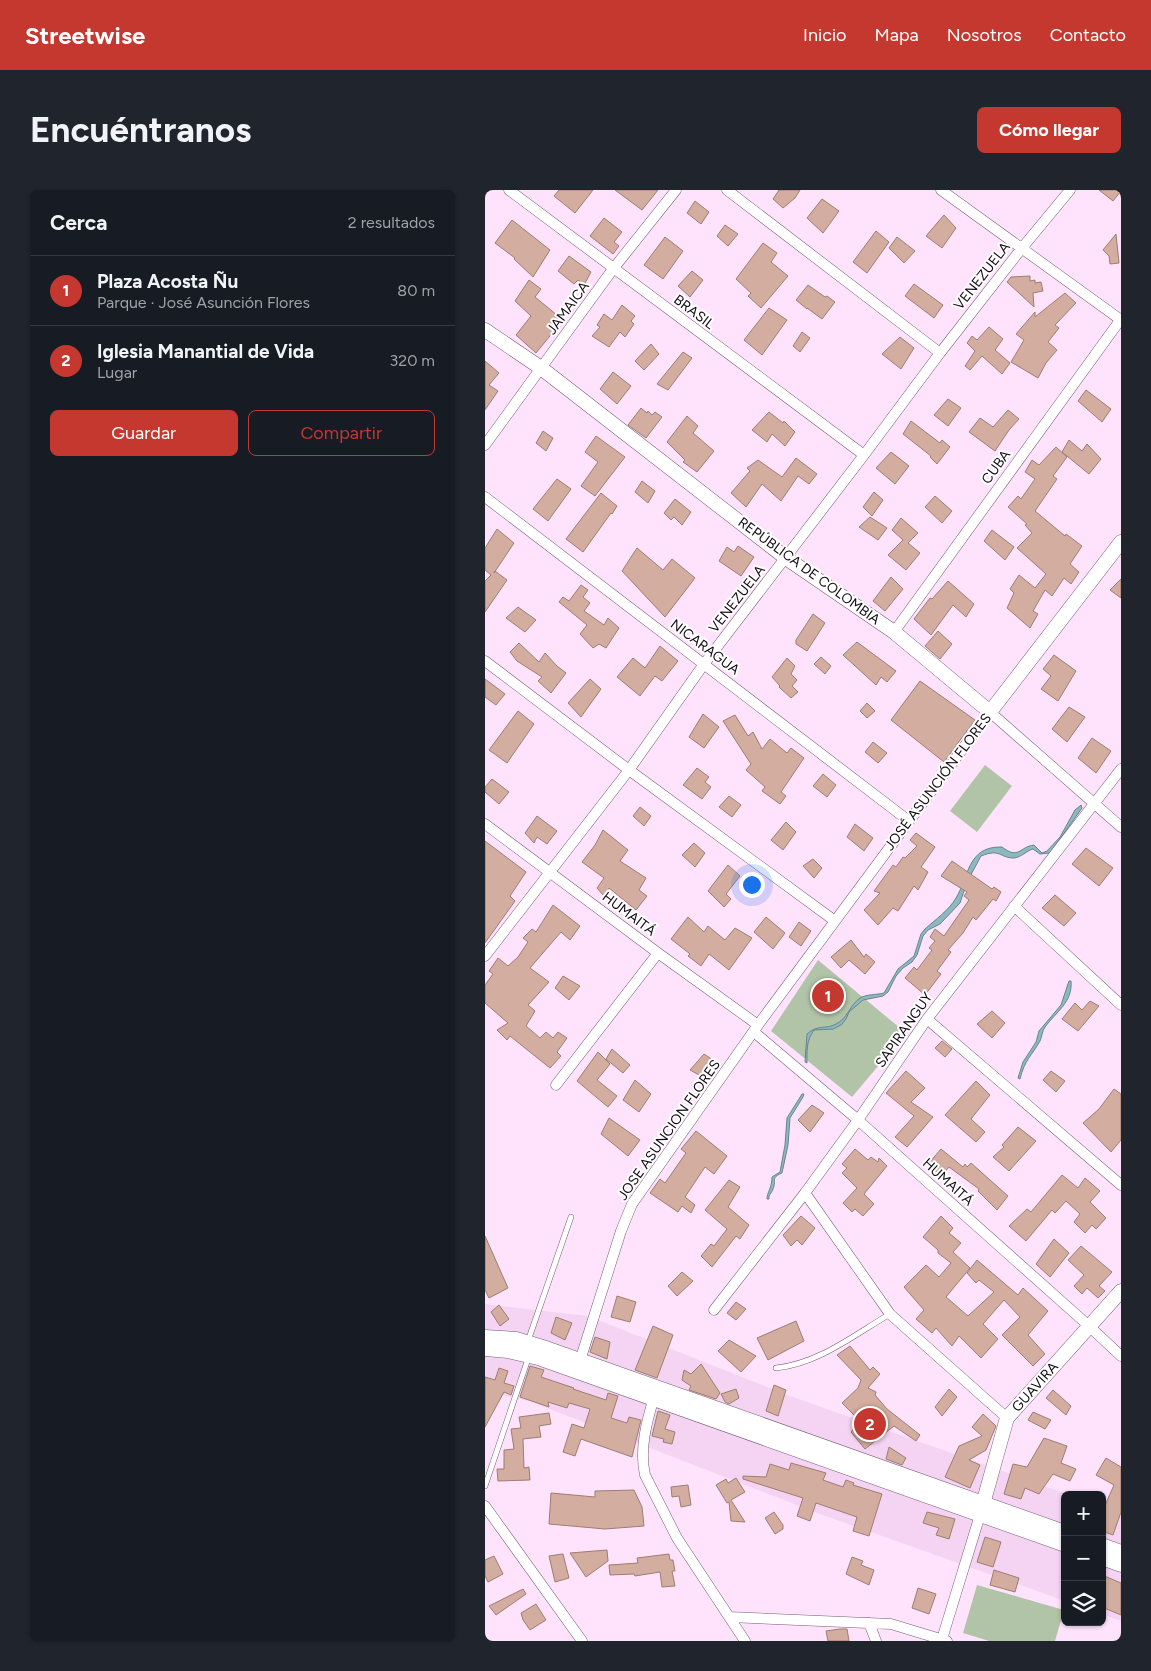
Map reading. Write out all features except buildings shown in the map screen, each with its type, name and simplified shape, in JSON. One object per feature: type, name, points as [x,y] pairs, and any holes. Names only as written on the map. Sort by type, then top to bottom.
[{"type":"street","name":"BRASIL","points":[[509,190],[864,456]]},
{"type":"street","name":"JAMAICA","points":[[485,445],[613,269],[675,190]]},
{"type":"street","points":[[727,190],[939,353]]},
{"type":"street","points":[[941,190],[1121,320]]},
{"type":"street","name":"VENEZUELA","points":[[485,956],[629,770],[704,664],[864,456],[939,353],[1070,190]]},
{"type":"street","name":"CUBA","points":[[894,632],[1121,320]]},
{"type":"street","name":"REPÚBLICA DE COLOMBIA","points":[[485,330],[541,368],[786,558],[894,632],[990,712],[1121,826]]},
{"type":"street","name":"NICARAGUA","points":[[485,497],[909,820]]},
{"type":"street","name":"JOSÉ ASUNCIÓN FLORES","points":[[756,1029],[909,820],[1121,542]]},
{"type":"street","points":[[485,661],[629,770],[835,921]]},
{"type":"street","name":"SAPIRANGUY","points":[[714,1310],[805,1193],[927,1019],[1121,769]]},
{"type":"street","name":"HUMAITÁ","points":[[485,824],[756,1029],[1121,1356]]},
{"type":"street","points":[[1014,906],[1121,1005]]},
{"type":"street","points":[[556,1085],[658,953]]},
{"type":"street","points":[[927,1019],[1121,1185]]},
{"type":"street","name":"JOSE ASUNCION FLORES","points":[[579,1366],[621,1231],[632,1204],[756,1029]]},
{"type":"street","points":[[805,1193],[890,1314],[1007,1418]]},
{"type":"street","name":"GUAVIRA","points":[[982,1509],[1007,1418],[1121,1291]]},
{"type":"street","points":[[485,1337],[505,1338],[529,1349],[982,1509],[1061,1543]]},
{"type":"street","points":[[485,1349],[507,1351],[529,1349]]},
{"type":"street","points":[[655,1393],[642,1448],[642,1464],[645,1476],[677,1538],[745,1641]]},
{"type":"street","points":[[485,1506],[578,1640]]},
{"type":"street","points":[[982,1509],[1061,1531]]},
{"type":"street","points":[[729,1617],[891,1624],[945,1640],[982,1509]]},
{"type":"street","points":[[1106,1546],[1121,1552]]},
{"type":"street","points":[[1106,1559],[1121,1565]]},
{"type":"street","points":[[869,1623],[875,1641]]},
{"type":"lane","points":[[485,1486],[571,1216]]},
{"type":"lane","points":[[776,1368],[789,1366],[814,1357],[890,1314]]},
{"type":"shaded area","points":[[985,765],[1012,786],[977,832],[950,811]]},
{"type":"shaded area","points":[[1081,805],[1082,808],[1050,853],[1040,854],[1033,849],[1014,858],[996,853],[981,856],[967,882],[960,903],[940,924],[928,930],[923,936],[917,955],[896,976],[888,992],[883,996],[863,1000],[849,1012],[841,1025],[833,1029],[814,1030],[808,1042],[807,1063],[805,1062],[807,1034],[815,1029],[832,1026],[840,1022],[860,998],[884,993],[898,969],[914,956],[921,934],[953,902],[975,857],[991,848],[1002,847],[1016,853],[1034,845],[1042,853],[1047,851],[1060,837],[1075,810]]},
{"type":"shaded area","points":[[818,960],[906,1033],[852,1097],[771,1031]]},
{"type":"shaded area","points":[[1069,981],[1071,981],[1071,988],[1067,1001],[1043,1030],[1040,1041],[1024,1067],[1020,1079],[1018,1078],[1023,1062],[1036,1042],[1039,1031],[1061,1005]]},
{"type":"shaded area","points":[[802,1094],[804,1094],[803,1097],[790,1118],[788,1145],[782,1173],[775,1178],[773,1189],[769,1199],[767,1199],[772,1177],[780,1172],[787,1118]]},
{"type":"shaded area","points":[[485,1304],[588,1316],[790,1396],[1061,1492],[1061,1528],[485,1334]]},
{"type":"shaded area","points":[[485,1353],[521,1356],[824,1467],[929,1500],[1061,1546],[1061,1600],[820,1514],[529,1401],[485,1392]]},
{"type":"shaded area","points":[[1106,1507],[1121,1513],[1121,1550],[1106,1544]]},
{"type":"shaded area","points":[[1106,1561],[1121,1567],[1121,1621],[1106,1615]]},
{"type":"shaded area","points":[[977,1585],[1061,1609],[1061,1620],[1055,1641],[989,1641],[963,1633]]},
{"type":"place","name":"Plaza Acosta Ñu","points":[[828,996]]},
{"type":"place","name":"Iglesia Manantial de Vida","points":[[870,1424]]}]
